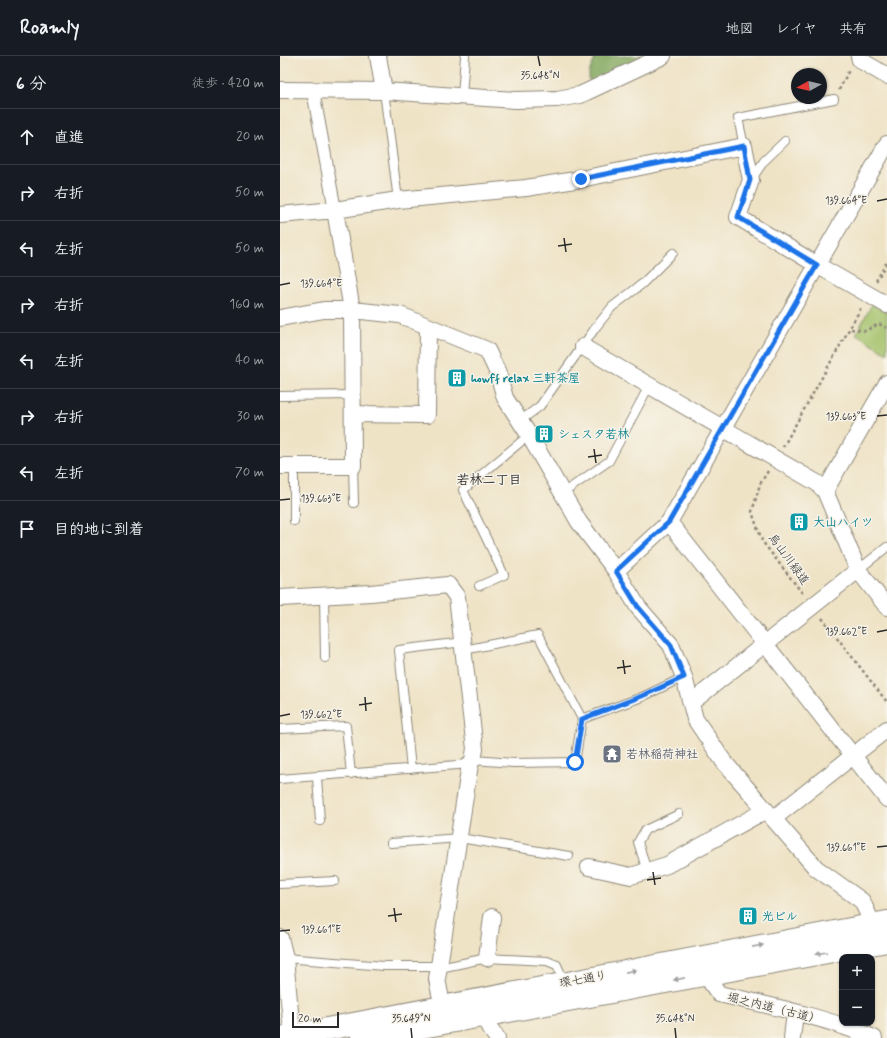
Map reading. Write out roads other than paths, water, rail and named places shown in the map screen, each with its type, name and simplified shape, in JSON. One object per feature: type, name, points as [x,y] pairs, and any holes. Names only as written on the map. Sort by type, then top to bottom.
[{"type":"main road","name":"環七通り","points":[[284,1028],[565,983],[880,923]]},
{"type":"main road","name":"環七通り","points":[[362,1038],[887,941]]},
{"type":"main road","points":[[284,1028],[495,983],[565,983]]},
{"type":"main road","points":[[431,1038],[493,1032],[544,1017],[593,996]]},
{"type":"street","points":[[378,56],[384,91]]},
{"type":"street","points":[[280,90],[384,91],[519,100],[557,99],[580,95],[663,56]]},
{"type":"street","points":[[855,61],[860,60],[887,76]]},
{"type":"street","points":[[287,466],[353,466],[354,414],[352,310],[313,91]]},
{"type":"street","points":[[616,571],[669,522],[724,430],[887,144]]},
{"type":"street","points":[[280,215],[335,210],[398,200],[526,188],[581,179],[744,146],[750,180],[738,217],[817,265],[887,304]]},
{"type":"street","points":[[280,318],[324,310],[352,310],[400,315],[487,350],[498,373],[505,398],[529,435],[579,522],[616,571],[638,607],[671,645],[684,677],[692,702],[695,719],[720,756],[816,868],[862,901],[880,923]]},
{"type":"street","points":[[354,414],[427,415],[428,327]]},
{"type":"street","points":[[583,347],[817,483],[825,491],[858,570],[887,607]]},
{"type":"street","points":[[825,491],[887,383]]},
{"type":"street","points":[[669,522],[887,799]]},
{"type":"street","points":[[692,702],[858,570]]},
{"type":"street","points":[[280,598],[371,593],[448,584],[457,597],[475,749],[443,937],[440,968],[437,979],[440,994]]},
{"type":"street","points":[[589,867],[631,876],[667,865],[770,814],[853,756],[887,729]]},
{"type":"street","points":[[487,958],[492,917]]},
{"type":"street","points":[[280,938],[284,1028]]},
{"type":"street","name":"堀之内道（古道）","points":[[705,974],[719,994],[849,1028],[874,1038]]},
{"type":"street","points":[[792,1038],[796,1013]]},
{"type":"lane","points":[[462,96],[465,56]]},
{"type":"lane","points":[[384,91],[398,200]]},
{"type":"lane","points":[[744,146],[738,118],[834,99]]},
{"type":"lane","points":[[750,180],[764,161],[785,141]]},
{"type":"lane","points":[[520,421],[540,406],[612,307],[642,284],[673,253]]},
{"type":"lane","points":[[563,493],[608,461],[649,386]]},
{"type":"lane","points":[[280,396],[353,395]]},
{"type":"lane","points":[[479,586],[504,574],[463,490],[529,435]]},
{"type":"lane","points":[[287,466],[294,521]]},
{"type":"lane","points":[[353,466],[354,503]]},
{"type":"lane","points":[[858,570],[887,547]]},
{"type":"lane","points":[[324,596],[325,658]]},
{"type":"lane","points":[[280,779],[411,769],[472,762],[575,762],[582,719],[538,635],[464,646],[399,650],[411,769]]},
{"type":"lane","points":[[582,719],[642,696],[684,677]]},
{"type":"lane","points":[[280,729],[346,726],[351,774]]},
{"type":"lane","points":[[317,777],[320,821]]},
{"type":"lane","points":[[647,871],[638,842],[645,830],[679,814]]},
{"type":"lane","points":[[391,843],[460,838],[568,856]]},
{"type":"lane","points":[[280,884],[335,881]]},
{"type":"lane","points":[[282,958],[384,966],[433,966],[440,968],[487,958],[547,961],[557,965],[565,983]]},
{"type":"place","name":"howff relax 三軒茶屋","points":[[457,378]]},
{"type":"place","name":"シェスタ若林","points":[[544,434]]},
{"type":"place","name":"大山ハイツ","points":[[799,522]]},
{"type":"place","name":"若林稲荷神社","points":[[612,754]]},
{"type":"place","name":"光ビル","points":[[748,916]]},
{"type":"district","name":"若林二丁目","points":[[489,479]]}]
